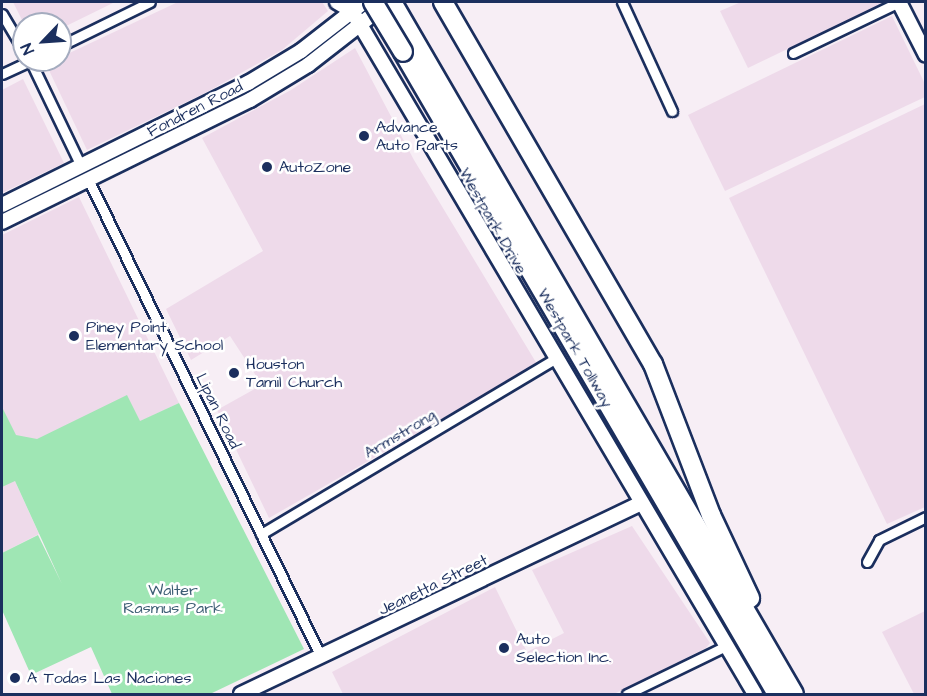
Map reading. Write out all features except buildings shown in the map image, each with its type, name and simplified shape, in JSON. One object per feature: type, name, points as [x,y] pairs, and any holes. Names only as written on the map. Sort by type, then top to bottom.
[{"type":"highway","name":"Westpark Tollway","points":[[373,2],[409,47],[794,694]]},
{"type":"highway","name":"Westpark Tollway","points":[[390,2],[409,47],[777,694]]},
{"type":"highway","points":[[443,2],[653,364],[711,515],[794,694]]},
{"type":"main road","name":"Westpark Drive","points":[[337,2],[352,6],[360,24],[554,359],[755,694]]},
{"type":"main road","name":"Fondren Road","points":[[2,222],[85,172],[114,159],[133,141],[199,109],[282,62],[352,6],[364,2]]},
{"type":"main road","name":"Fondren Road","points":[[2,205],[205,124],[290,76],[390,2]]},
{"type":"main road","points":[[899,2],[926,55]]},
{"type":"main road","points":[[282,62],[290,76]]},
{"type":"main road","points":[[199,109],[205,124]]},
{"type":"main road","name":"Jeanetta Street","points":[[241,694],[639,504]]},
{"type":"street","points":[[72,40],[150,2]]},
{"type":"street","points":[[621,2],[672,111]]},
{"type":"street","points":[[793,53],[899,2]]},
{"type":"street","points":[[2,14],[12,31]]},
{"type":"street","name":"Lipan Road","points":[[37,72],[321,657]]},
{"type":"street","name":"Armstrong","points":[[261,534],[554,359]]},
{"type":"street","points":[[867,562],[879,540],[926,517]]},
{"type":"street","points":[[627,694],[726,646]]},
{"type":"shaded area","points":[[13,2],[115,2],[72,23],[72,12],[18,12]]},
{"type":"shaded area","points":[[178,2],[322,2],[328,11],[282,50],[207,92],[87,150],[50,72],[72,72],[72,52]]},
{"type":"shaded area","points":[[741,2],[883,3],[748,68],[720,11]]},
{"type":"shaded area","points":[[892,16],[925,84],[925,97],[725,191],[688,115]]},
{"type":"shaded area","points":[[355,48],[414,160],[537,364],[269,518],[217,410],[262,385],[230,336],[191,360],[166,309],[263,251],[202,138],[291,90]]},
{"type":"shaded area","points":[[23,79],[64,163],[2,193],[2,90]]},
{"type":"shaded area","points":[[925,104],[925,507],[887,524],[729,198]]},
{"type":"shaded area","name":"Piney Point Elementary School","points":[[79,197],[179,403],[15,481],[39,534],[2,553],[2,235]]},
{"type":"shaded area","points":[[632,526],[710,643],[706,648],[614,694],[343,694],[332,672],[495,587],[527,652],[564,633],[532,570]]},
{"type":"shaded area","points":[[925,611],[925,694],[914,694],[882,632]]},
{"type":"green space","name":"Walter Rasmus Park","points":[[127,395],[140,421],[179,403],[304,649],[210,694],[112,694],[91,647],[31,675],[2,610],[2,553],[38,535],[62,584],[15,481],[2,487],[2,407],[16,435],[37,439]]},
{"type":"place","name":"Advance Auto Parts","points":[[364,136]]},
{"type":"place","name":"AutoZone","points":[[267,167]]},
{"type":"place","name":"Piney Point Elementary School","points":[[74,336]]},
{"type":"place","name":"Houston Tamil Church","points":[[234,373]]},
{"type":"place","name":"Auto Selection Inc.","points":[[504,648]]},
{"type":"place","name":"A Todas Las Naciones","points":[[15,678]]}]
